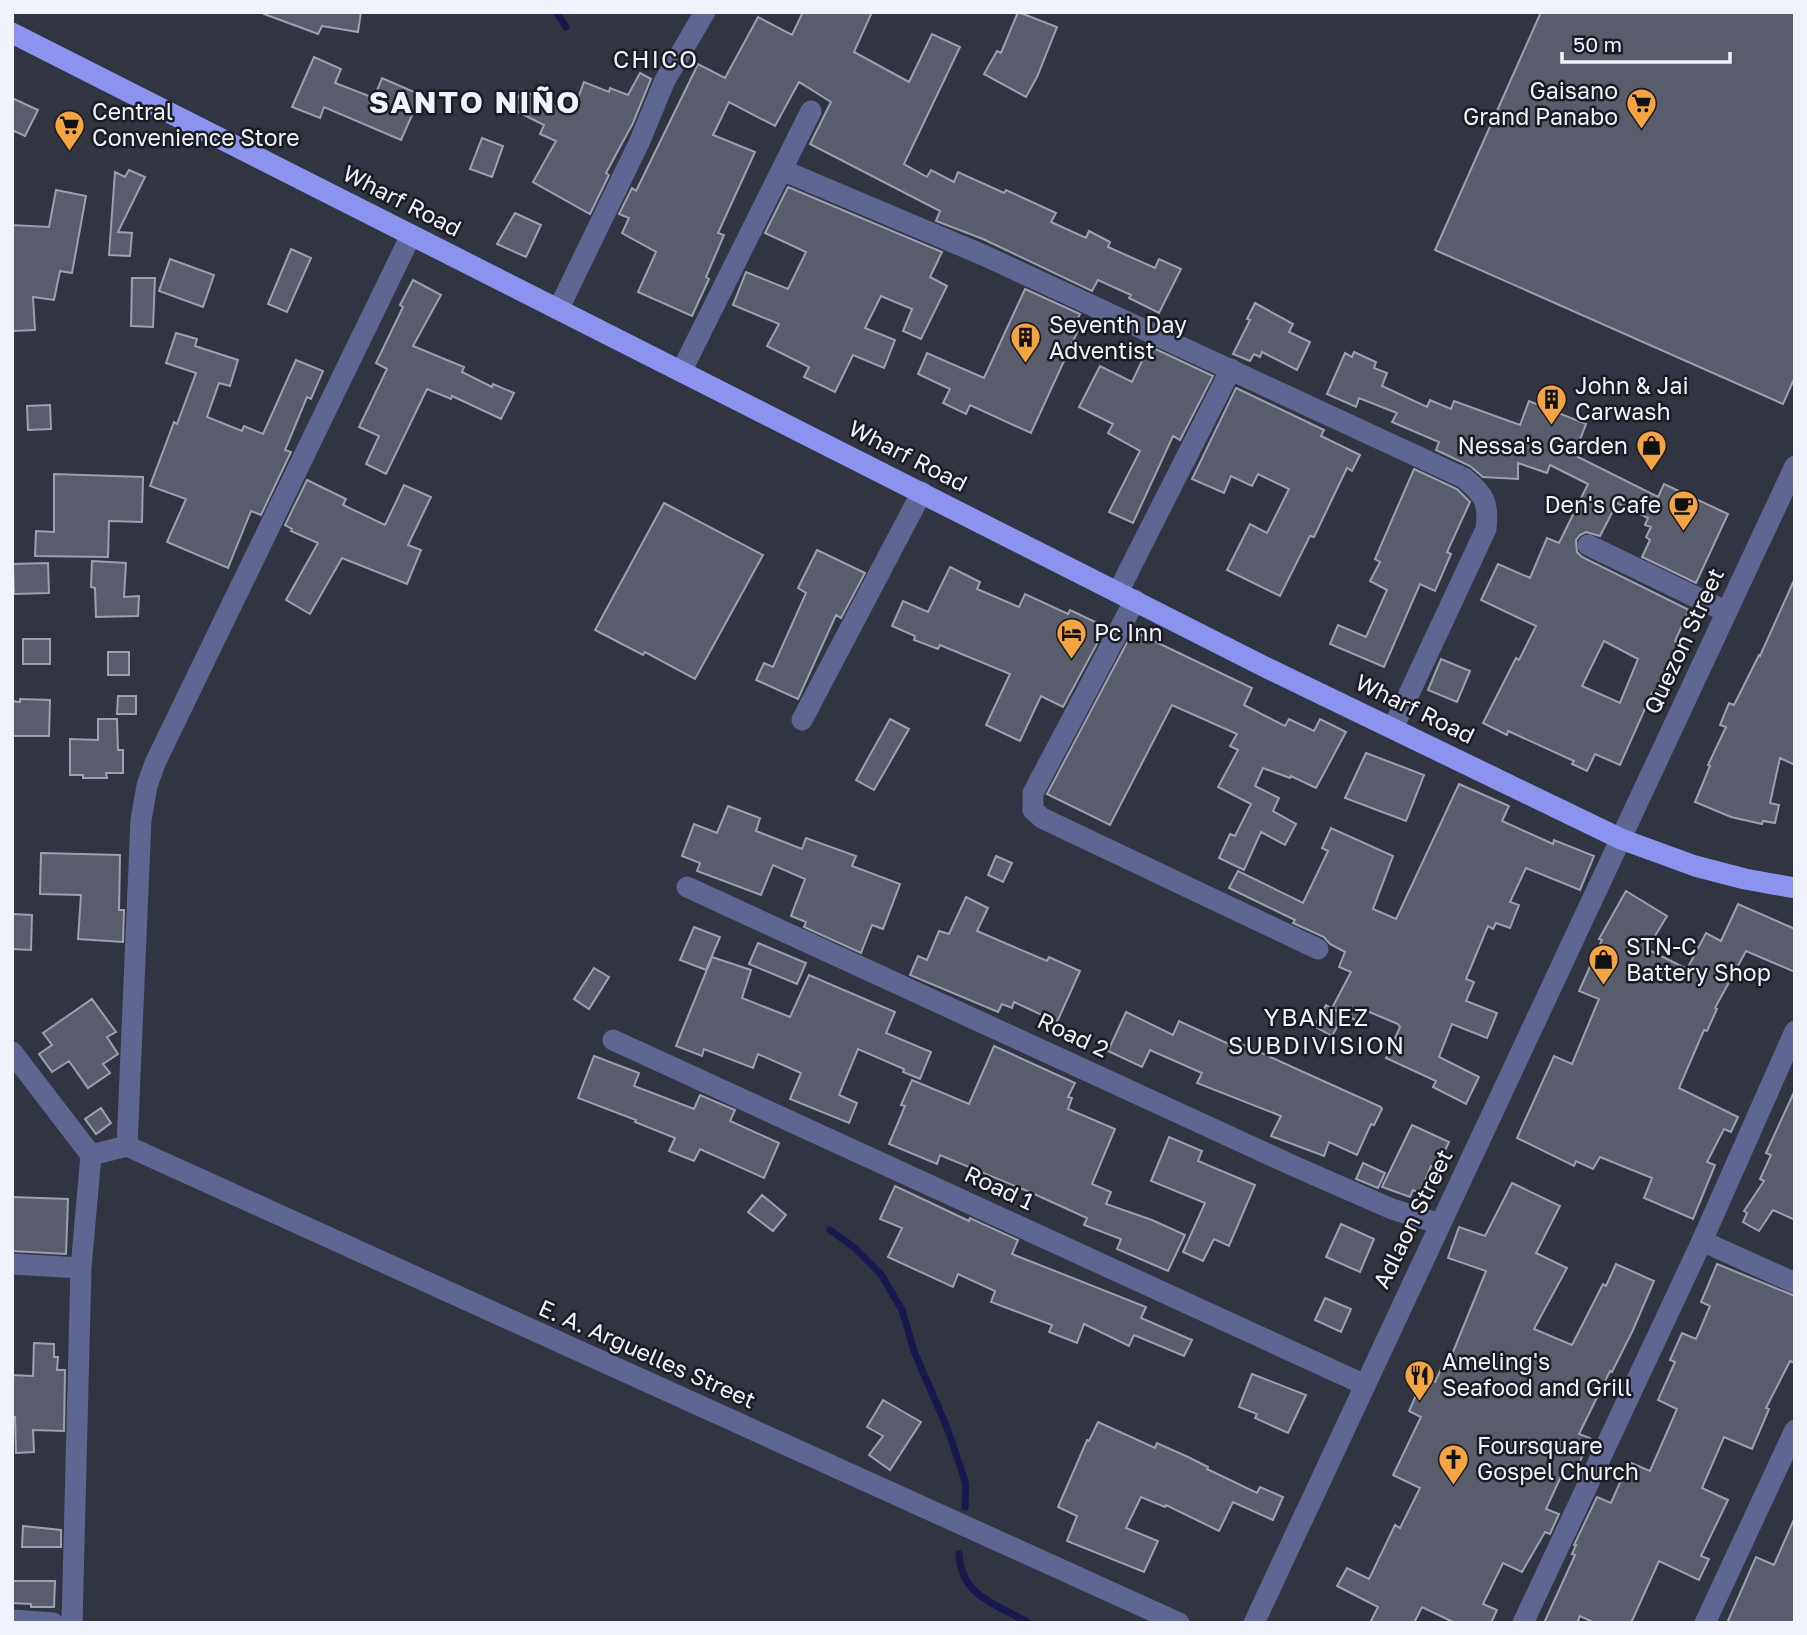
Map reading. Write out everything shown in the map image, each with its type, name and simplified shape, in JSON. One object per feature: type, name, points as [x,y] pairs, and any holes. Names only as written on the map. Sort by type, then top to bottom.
[{"type":"main road","name":"Wharf Road","points":[[12,33],[1265,667],[1621,839],[1706,869],[1795,888]]},
{"type":"street","points":[[559,308],[639,143],[665,80],[705,12]]},
{"type":"street","points":[[682,370],[811,111]]},
{"type":"street","points":[[782,170],[983,255],[1231,369],[1464,478],[1480,491],[1488,510],[1486,529],[1393,728]]},
{"type":"street","points":[[91,1155],[127,1146],[141,820],[147,786],[155,763],[411,235]]},
{"type":"street","points":[[1231,369],[1033,793],[1033,810],[1042,818],[1318,949]]},
{"type":"street","name":"Quezon Street","points":[[1621,839],[1795,466]]},
{"type":"street","points":[[802,720],[922,492]]},
{"type":"street","points":[[1588,545],[1727,612]]},
{"type":"street","name":"Adlaon Street","points":[[1254,1623],[1363,1384],[1621,839]]},
{"type":"street","name":"Road 2","points":[[687,887],[1296,1167],[1392,1209],[1440,1224]]},
{"type":"street","points":[[1523,1623],[1702,1241],[1795,1031]]},
{"type":"street","name":"Road 1","points":[[613,1040],[1363,1384]]},
{"type":"street","points":[[12,1052],[91,1155],[81,1268],[72,1623]]},
{"type":"street","name":"E. A. Arguelles Street","points":[[127,1146],[1179,1623]]},
{"type":"street","points":[[1702,1241],[1795,1283]]},
{"type":"street","points":[[12,1264],[81,1268]]},
{"type":"street","points":[[1705,1623],[1795,1430]]},
{"type":"street","points":[[12,1620],[53,1623]]},
{"type":"building","points":[[264,12],[361,12],[358,32],[322,26],[318,34]]},
{"type":"building","points":[[803,12],[872,12],[854,52],[909,82],[932,34],[960,47],[904,164],[927,177],[931,170],[954,182],[958,172],[1004,193],[1006,190],[1056,213],[1051,222],[1086,238],[1089,231],[1110,242],[1108,247],[1155,268],[1159,259],[1181,269],[1159,313],[1129,298],[1131,295],[1098,280],[1092,291],[983,239],[936,221],[940,211],[810,144],[831,102],[799,82],[775,126],[729,102],[713,135],[755,152],[718,233],[724,235],[706,277],[709,279],[692,316],[638,292],[656,252],[622,233],[629,218],[619,214],[632,188],[636,191],[698,64],[725,78],[758,17],[792,35]]},
{"type":"building","points":[[1018,12],[1057,27],[1026,97],[984,74],[997,51],[1001,53]]},
{"type":"building","name":"Gaisano Grand Panabo","points":[[1541,12],[1795,12],[1795,377],[1783,404],[1435,250]]},
{"type":"building","points":[[314,57],[341,69],[335,83],[374,98],[382,78],[421,95],[401,140],[324,107],[320,118],[292,107]]},
{"type":"building","points":[[640,73],[651,79],[633,123],[606,173],[609,175],[590,214],[533,182],[556,141],[540,134],[544,125],[512,109],[522,90],[572,114],[584,82],[609,92],[610,88],[628,95]]},
{"type":"building","points":[[12,98],[38,110],[25,136],[12,130]]},
{"type":"building","points":[[482,138],[503,146],[492,177],[470,169]]},
{"type":"building","points":[[129,170],[145,177],[118,232],[132,233],[130,256],[109,255],[115,172],[125,177]]},
{"type":"building","points":[[788,187],[942,252],[930,277],[947,286],[921,339],[903,331],[912,309],[881,296],[865,328],[895,340],[884,368],[853,355],[835,392],[804,377],[809,367],[767,346],[779,324],[733,305],[746,272],[788,289],[806,252],[765,233]]},
{"type":"building","points":[[56,190],[86,196],[72,273],[60,271],[54,300],[33,297],[35,330],[13,331],[12,225],[49,227]]},
{"type":"building","points":[[515,213],[541,225],[526,257],[497,244]]},
{"type":"building","points":[[291,249],[311,258],[287,312],[268,304]]},
{"type":"building","points":[[170,259],[214,275],[203,307],[159,291]]},
{"type":"building","points":[[132,278],[155,278],[153,327],[131,326]]},
{"type":"building","points":[[413,280],[441,295],[413,346],[464,367],[462,372],[492,387],[493,384],[514,393],[501,419],[452,396],[451,399],[427,389],[386,474],[366,464],[379,436],[359,427],[387,369],[376,363]]},
{"type":"building","name":"Seventh Day Adventist","points":[[1025,289],[1080,314],[1076,322],[1081,324],[1031,433],[970,405],[966,414],[943,403],[950,389],[918,374],[927,353],[984,378]]},
{"type":"building","points":[[1255,303],[1293,324],[1289,332],[1310,342],[1297,370],[1262,352],[1260,357],[1254,354],[1250,361],[1233,354],[1250,320],[1247,319]]},
{"type":"building","points":[[176,333],[197,339],[195,346],[238,360],[230,386],[219,383],[207,417],[242,431],[244,426],[263,434],[296,360],[323,371],[311,399],[307,397],[285,450],[291,452],[261,515],[251,511],[228,568],[167,542],[186,499],[150,486],[196,373],[166,363]]},
{"type":"building","points":[[1149,346],[1213,376],[1180,440],[1173,436],[1133,523],[1109,512],[1140,451],[1108,433],[1113,424],[1079,407],[1100,366],[1132,382]]},
{"type":"building","points":[[1354,352],[1376,362],[1374,368],[1387,373],[1382,386],[1427,407],[1430,400],[1451,409],[1454,401],[1520,425],[1529,401],[1586,424],[1574,455],[1658,497],[1664,484],[1728,514],[1696,583],[1642,557],[1650,540],[1646,537],[1651,527],[1645,525],[1648,518],[1617,503],[1600,536],[1586,532],[1576,540],[1577,552],[1582,557],[1689,610],[1675,641],[1681,644],[1667,674],[1674,678],[1664,699],[1652,693],[1620,765],[1595,754],[1587,771],[1572,764],[1574,761],[1508,731],[1507,735],[1483,723],[1516,658],[1519,660],[1536,626],[1481,600],[1498,564],[1530,578],[1547,538],[1559,543],[1588,484],[1550,465],[1547,473],[1518,463],[1518,479],[1483,477],[1470,466],[1436,450],[1439,442],[1392,422],[1397,413],[1359,398],[1356,407],[1327,394],[1345,353],[1352,357]],"holes":[[[1604,641],[1638,659],[1620,703],[1582,686]]]},
{"type":"building","points":[[1236,388],[1324,430],[1321,436],[1360,455],[1352,471],[1347,468],[1314,537],[1310,536],[1280,596],[1227,570],[1250,524],[1267,533],[1289,489],[1258,474],[1252,486],[1231,476],[1224,493],[1192,479]]},
{"type":"building","points":[[50,405],[51,429],[28,430],[27,406]]},
{"type":"building","points":[[1414,469],[1457,489],[1470,502],[1447,552],[1451,554],[1435,591],[1420,584],[1384,667],[1330,644],[1338,625],[1366,637],[1387,590],[1370,581],[1380,562],[1375,559]]},
{"type":"building","points":[[54,474],[143,477],[142,522],[109,521],[108,557],[35,556],[36,531],[54,532]]},
{"type":"building","points":[[307,480],[346,499],[343,505],[385,525],[404,485],[431,497],[408,545],[421,550],[407,584],[342,558],[310,614],[286,600],[318,543],[291,531],[292,529],[285,525]]},
{"type":"building","points":[[664,503],[763,555],[695,679],[645,652],[643,655],[595,630]]},
{"type":"building","points":[[817,550],[865,573],[841,618],[836,615],[798,699],[756,680],[764,663],[773,667],[806,593],[798,588]]},
{"type":"building","points":[[92,561],[126,563],[124,597],[139,596],[138,616],[96,617],[95,588],[91,587]]},
{"type":"building","points":[[48,563],[49,593],[14,594],[13,564]]},
{"type":"building","points":[[950,567],[980,582],[977,589],[1019,607],[1025,594],[1068,614],[1070,610],[1106,627],[1063,707],[1041,696],[1020,741],[986,725],[1010,674],[940,645],[938,649],[914,640],[915,636],[892,626],[903,601],[928,612]]},
{"type":"building","points":[[1795,578],[1795,765],[1780,758],[1770,803],[1779,805],[1775,823],[1763,821],[1762,824],[1731,817],[1695,802],[1710,766],[1708,765],[1726,727],[1720,725],[1729,703],[1734,705],[1760,656]]},
{"type":"building","points":[[1133,631],[1252,688],[1244,705],[1285,726],[1289,719],[1314,731],[1320,719],[1346,732],[1316,788],[1291,776],[1290,778],[1263,768],[1255,786],[1279,798],[1273,811],[1296,824],[1285,845],[1261,832],[1244,870],[1219,858],[1230,834],[1235,836],[1251,804],[1218,787],[1238,750],[1230,746],[1237,734],[1172,705],[1110,825],[1047,794]]},
{"type":"building","points":[[23,639],[50,639],[50,664],[23,664]]},
{"type":"building","points":[[108,652],[129,652],[129,675],[108,675]]},
{"type":"building","points":[[1441,659],[1470,671],[1457,702],[1428,690]]},
{"type":"building","points":[[118,696],[136,696],[136,714],[117,714]]},
{"type":"building","points":[[20,699],[50,700],[49,736],[12,736],[12,701],[20,702]]},
{"type":"building","points":[[98,719],[117,719],[118,750],[123,750],[123,773],[106,773],[107,778],[70,775],[70,739],[98,740]]},
{"type":"building","points":[[890,719],[909,729],[874,790],[856,780]]},
{"type":"building","points":[[1366,753],[1424,775],[1406,821],[1345,798]]},
{"type":"building","points":[[1459,784],[1509,806],[1502,821],[1553,844],[1554,840],[1594,856],[1580,890],[1526,868],[1510,902],[1519,905],[1510,928],[1496,923],[1493,929],[1488,926],[1466,979],[1474,982],[1466,1001],[1497,1013],[1487,1038],[1452,1024],[1439,1057],[1479,1077],[1466,1104],[1433,1087],[1436,1081],[1386,1058],[1400,1027],[1398,1024],[1367,1011],[1361,1023],[1332,1008],[1351,972],[1339,967],[1345,952],[1330,944],[1324,937],[1293,923],[1295,920],[1229,888],[1238,871],[1303,903],[1328,851],[1322,848],[1331,828],[1393,856],[1373,909],[1396,919]]},
{"type":"building","points":[[728,806],[760,818],[756,831],[802,849],[806,838],[856,856],[852,866],[900,884],[883,929],[872,925],[861,953],[804,927],[806,922],[791,916],[805,879],[773,865],[761,895],[697,871],[700,863],[682,856],[694,824],[717,833]]},
{"type":"building","points":[[41,853],[120,855],[119,910],[124,910],[123,942],[78,939],[81,895],[40,894]]},
{"type":"building","points":[[996,856],[1012,863],[1003,882],[988,875]]},
{"type":"building","points":[[1626,891],[1667,916],[1647,949],[1687,969],[1706,933],[1721,941],[1738,904],[1795,929],[1795,972],[1746,951],[1715,1008],[1717,1009],[1707,1031],[1704,1030],[1679,1088],[1738,1117],[1731,1132],[1724,1129],[1707,1162],[1715,1165],[1693,1219],[1644,1198],[1652,1178],[1600,1157],[1593,1169],[1576,1161],[1574,1166],[1517,1138],[1554,1056],[1572,1064],[1599,999],[1579,991],[1602,940],[1599,939]]},
{"type":"building","points":[[966,897],[988,908],[977,931],[1047,961],[1049,957],[1080,971],[1057,1022],[1014,1002],[1012,1008],[1002,1004],[998,1012],[910,975],[918,956],[927,960],[939,931],[949,934]]},
{"type":"building","points":[[12,914],[32,915],[31,950],[12,949]]},
{"type":"building","points":[[694,927],[720,937],[706,970],[680,960]]},
{"type":"building","points":[[758,943],[806,963],[797,984],[749,964]]},
{"type":"building","points":[[712,957],[751,970],[742,998],[790,1017],[809,975],[895,1012],[886,1033],[931,1052],[920,1079],[858,1049],[839,1095],[857,1103],[849,1123],[790,1099],[801,1073],[758,1054],[753,1068],[704,1049],[702,1056],[676,1046]]},
{"type":"building","points":[[594,968],[609,977],[589,1009],[574,999]]},
{"type":"building","points":[[92,999],[116,1032],[107,1037],[118,1054],[103,1064],[110,1073],[88,1088],[69,1061],[52,1072],[39,1054],[52,1045],[43,1033]]},
{"type":"building","points":[[1326,1005],[1344,1015],[1332,1036],[1314,1026]]},
{"type":"building","points":[[1126,1012],[1173,1035],[1179,1021],[1233,1046],[1235,1041],[1382,1109],[1374,1125],[1371,1124],[1357,1155],[1329,1142],[1324,1156],[1271,1136],[1281,1116],[1197,1083],[1202,1073],[1150,1050],[1142,1067],[1108,1051]]},
{"type":"building","points":[[994,1046],[1075,1083],[1068,1097],[1072,1098],[1068,1109],[1115,1129],[1092,1184],[1111,1192],[1106,1204],[1185,1235],[1168,1271],[1117,1249],[1121,1239],[1084,1225],[1087,1218],[940,1155],[937,1164],[889,1144],[905,1106],[901,1105],[912,1080],[969,1104]]},
{"type":"building","points":[[594,1056],[639,1073],[634,1086],[694,1109],[700,1095],[735,1110],[730,1121],[779,1143],[764,1178],[700,1149],[694,1161],[669,1151],[675,1138],[578,1098]]},
{"type":"building","points":[[1795,1090],[1795,1220],[1773,1210],[1759,1231],[1743,1222],[1747,1213],[1744,1211],[1764,1181],[1760,1179],[1771,1155],[1766,1153]]},
{"type":"building","points":[[101,1108],[111,1123],[96,1134],[85,1119]]},
{"type":"building","points":[[1412,1125],[1449,1142],[1436,1169],[1431,1166],[1420,1193],[1413,1190],[1410,1197],[1382,1187]]},
{"type":"building","points":[[1169,1137],[1202,1151],[1198,1161],[1255,1185],[1229,1246],[1214,1239],[1203,1261],[1183,1252],[1205,1203],[1151,1181]]},
{"type":"building","points":[[1363,1163],[1385,1173],[1378,1188],[1356,1179]]},
{"type":"building","points":[[1512,1183],[1560,1206],[1536,1253],[1567,1268],[1534,1329],[1572,1345],[1616,1264],[1654,1281],[1633,1330],[1579,1434],[1590,1438],[1578,1466],[1568,1461],[1546,1509],[1559,1514],[1550,1534],[1545,1532],[1522,1572],[1503,1563],[1483,1604],[1497,1610],[1491,1623],[1455,1623],[1422,1607],[1414,1623],[1370,1623],[1378,1607],[1337,1586],[1347,1568],[1369,1579],[1395,1525],[1400,1528],[1420,1488],[1393,1475],[1421,1417],[1409,1411],[1424,1377],[1435,1382],[1447,1356],[1451,1357],[1486,1271],[1448,1258],[1459,1227],[1485,1236]]},
{"type":"building","points":[[895,1186],[969,1221],[970,1218],[1018,1240],[1012,1254],[1146,1307],[1141,1318],[1192,1340],[1184,1356],[1134,1335],[1129,1346],[1084,1324],[1077,1343],[1049,1332],[1052,1325],[991,1302],[995,1291],[958,1274],[953,1287],[888,1257],[902,1228],[880,1219]]},
{"type":"building","points":[[762,1195],[786,1215],[773,1231],[748,1212]]},
{"type":"building","points":[[12,1197],[68,1199],[66,1254],[12,1251]]},
{"type":"building","points":[[1341,1224],[1374,1239],[1360,1272],[1326,1257]]},
{"type":"building","points":[[1717,1264],[1795,1296],[1795,1363],[1790,1361],[1766,1408],[1769,1409],[1752,1449],[1724,1437],[1702,1488],[1728,1500],[1701,1556],[1709,1559],[1699,1580],[1659,1561],[1631,1623],[1595,1623],[1580,1616],[1577,1623],[1544,1623],[1575,1555],[1572,1554],[1574,1545],[1597,1497],[1611,1503],[1629,1462],[1650,1471],[1677,1409],[1658,1400],[1675,1362],[1670,1360],[1682,1333],[1696,1339],[1710,1306],[1701,1302]]},
{"type":"building","points":[[1325,1298],[1351,1309],[1341,1332],[1315,1320]]},
{"type":"building","points":[[34,1343],[54,1344],[54,1357],[58,1357],[57,1370],[65,1370],[64,1431],[33,1430],[34,1452],[16,1453],[15,1417],[12,1417],[12,1375],[33,1376]]},
{"type":"building","points":[[1252,1374],[1306,1395],[1288,1433],[1255,1418],[1257,1414],[1239,1407]]},
{"type":"building","points":[[883,1400],[921,1422],[890,1470],[869,1455],[883,1436],[867,1427]]},
{"type":"building","points":[[1098,1422],[1155,1448],[1157,1443],[1257,1493],[1260,1487],[1283,1497],[1273,1520],[1233,1502],[1219,1531],[1166,1505],[1165,1507],[1141,1497],[1126,1528],[1158,1541],[1144,1572],[1067,1541],[1077,1516],[1058,1507],[1087,1440],[1089,1441]]},
{"type":"building","points":[[1795,1517],[1795,1623],[1727,1623],[1756,1557],[1774,1565]]},
{"type":"building","points":[[23,1526],[61,1530],[61,1547],[22,1547]]},
{"type":"building","points":[[12,1581],[55,1581],[54,1607],[31,1607],[31,1604],[12,1603]]},
{"type":"waterway","points":[[556,12],[566,27]]},
{"type":"waterway","points":[[830,1230],[855,1248],[881,1274],[902,1310],[914,1351],[948,1430],[966,1484],[965,1507]]},
{"type":"waterway","points":[[959,1554],[961,1569],[974,1590],[983,1598],[1029,1623]]},
{"type":"place","name":"Gaisano Grand Panabo","points":[[1641,131]]},
{"type":"place","name":"Central Convenience Store","points":[[69,152]]},
{"type":"place","name":"Seventh Day Adventist","points":[[1026,365]]},
{"type":"place","name":"John & Jai Carwash","points":[[1552,426]]},
{"type":"place","name":"Nessa's Garden","points":[[1651,473]]},
{"type":"place","name":"Den's Cafe","points":[[1684,532]]},
{"type":"place","name":"Pc Inn","points":[[1071,660]]},
{"type":"place","name":"STN-C Battery Shop","points":[[1603,987]]},
{"type":"place","name":"Ameling's Seafood and Grill","points":[[1419,1402]]},
{"type":"place","name":"Foursquare Gospel Church","points":[[1454,1486]]},
{"type":"district","name":"CHICO","points":[[656,60]]},
{"type":"district","name":"SANTO NIÑO","points":[[475,103]]},
{"type":"district","name":"YBANEZ SUBDIVISION","points":[[1317,1032]]}]
